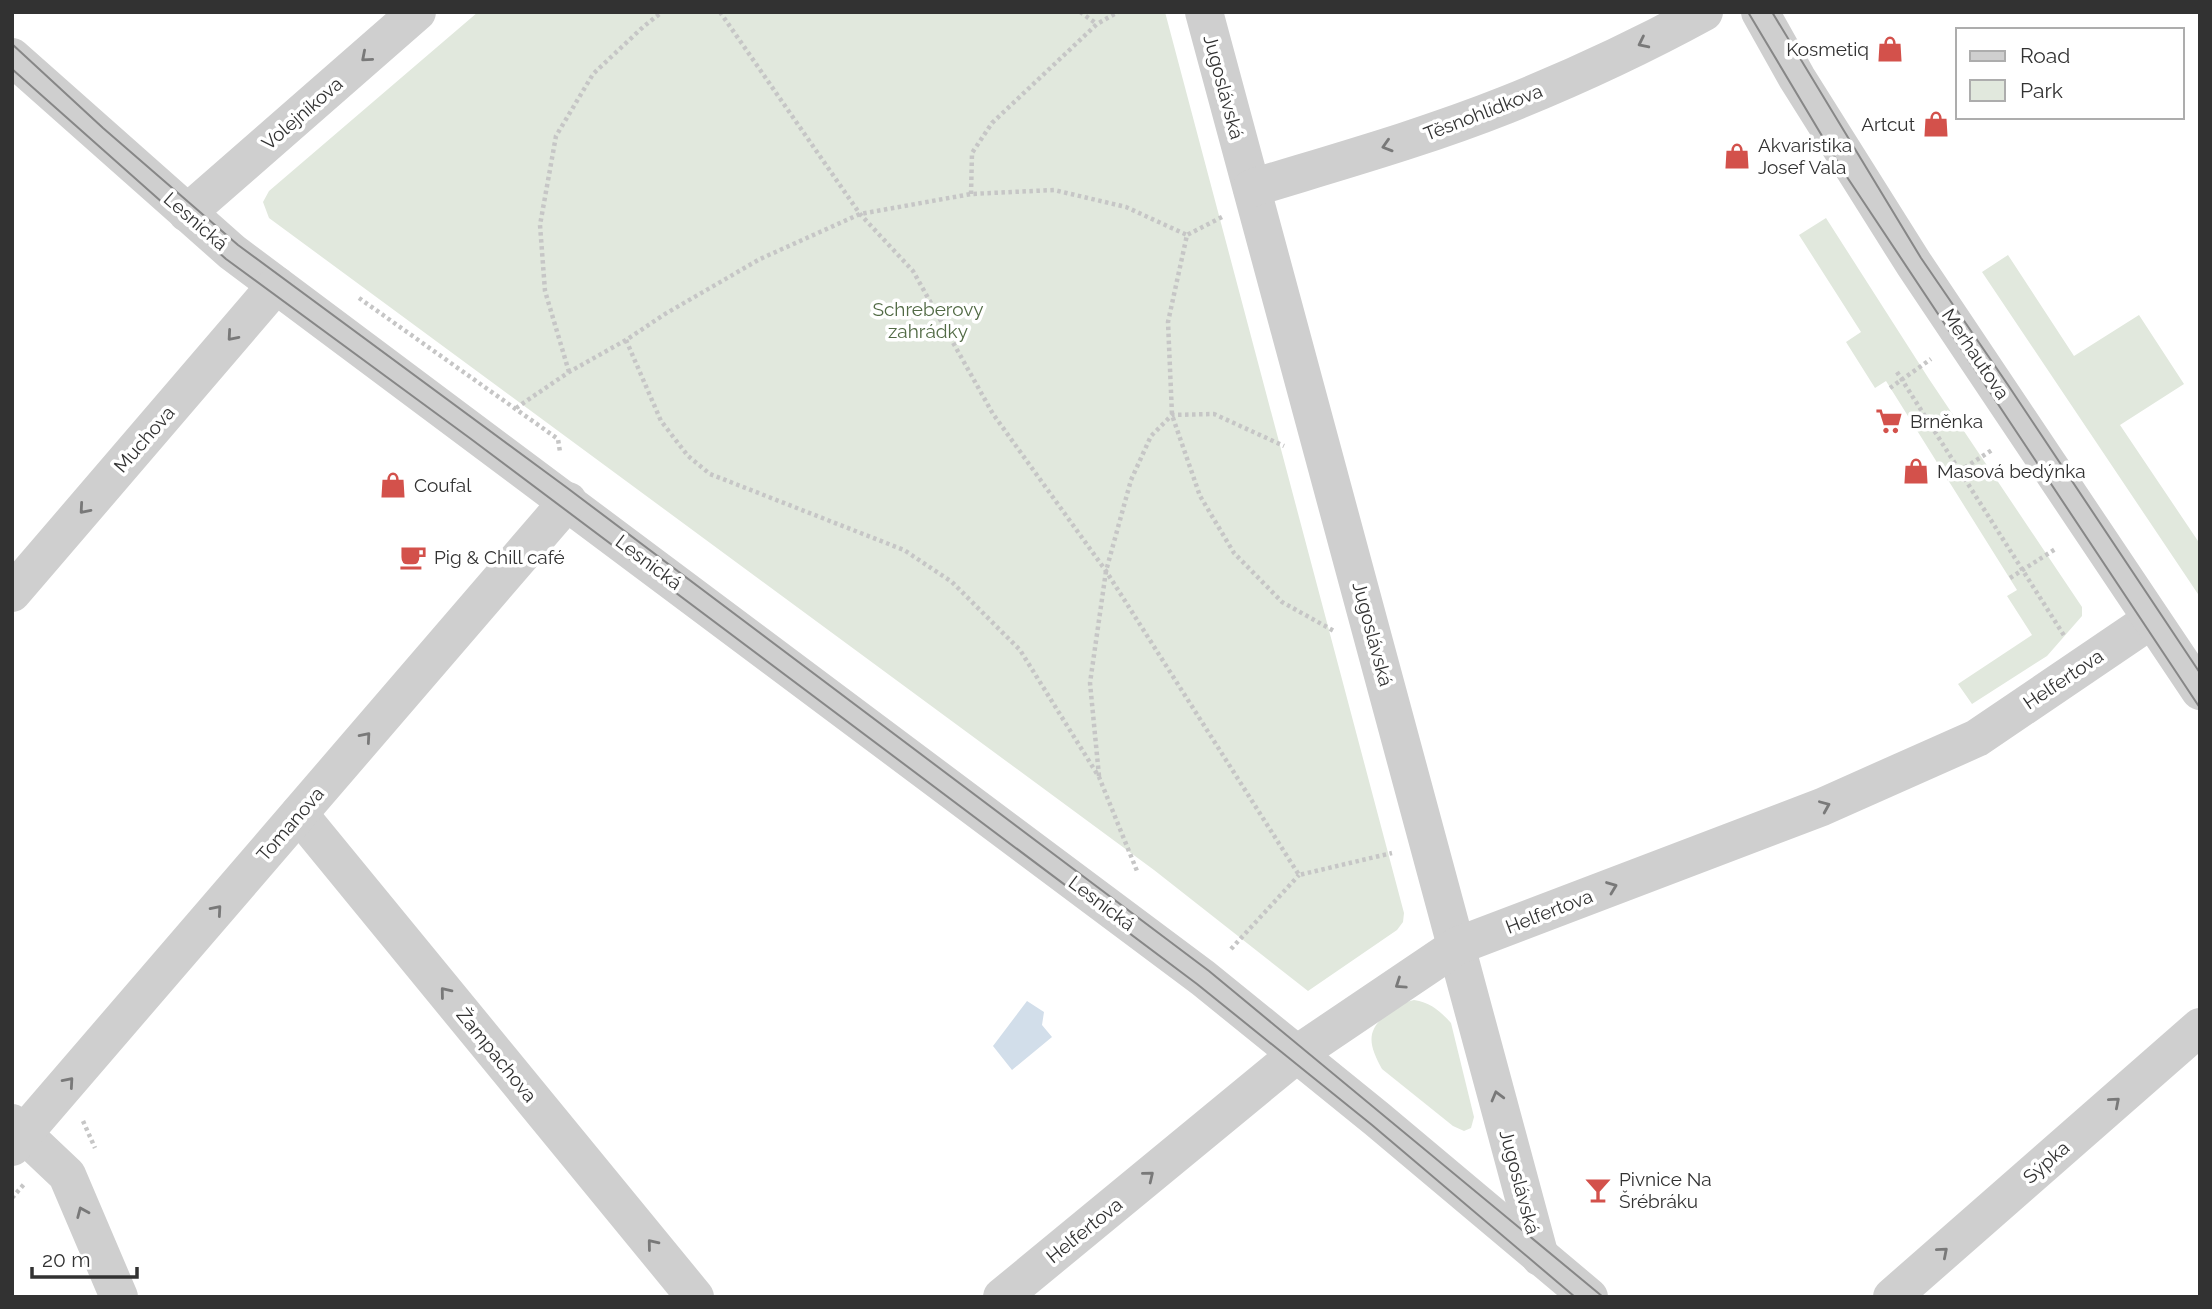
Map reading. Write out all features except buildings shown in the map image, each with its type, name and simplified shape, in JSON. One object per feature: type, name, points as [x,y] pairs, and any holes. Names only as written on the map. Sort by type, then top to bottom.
[{"type":"street","name":"Volejníkova","points":[[187,213],[417,12]]},
{"type":"street","name":"Jugoslávská","points":[[1204,12],[1241,201],[1457,946],[1541,1257]]},
{"type":"street","name":"Těsnohlídkova","points":[[1241,201],[1505,106],[1588,70],[1704,12]]},
{"type":"street","name":"Merhautova","points":[[1760,12],[1797,78],[1914,264],[2200,691]]},
{"type":"street","name":"Lesnická","points":[[13,59],[187,213],[276,285],[1203,978],[1297,1054]]},
{"type":"street","name":"Muchova","points":[[12,593],[276,285]]},
{"type":"street","name":"Tomanova","points":[[16,1135],[299,814],[568,501]]},
{"type":"street","name":"Helfertova","points":[[1002,1297],[1297,1054],[1457,946],[1822,807],[1977,738],[2151,620]]},
{"type":"street","name":"Žampachova","points":[[299,814],[695,1297]]},
{"type":"street","name":"Sýpka","points":[[1892,1297],[2200,1027]]},
{"type":"street","name":"Jugoslávská","points":[[1297,1054],[1589,1297]]},
{"type":"street","points":[[16,1135],[66,1175],[119,1297]]},
{"type":"path","points":[[569,372],[545,290],[540,225],[556,136],[593,74],[662,12]]},
{"type":"path","points":[[720,12],[860,214],[913,271],[993,414],[1106,571],[1298,875]]},
{"type":"path","points":[[1080,12],[1097,24]]},
{"type":"path","points":[[971,194],[972,153],[992,123],[1097,24],[1118,12]]},
{"type":"path","points":[[516,408],[569,372],[760,259],[860,214],[971,194],[1054,190],[1126,207],[1187,235]]},
{"type":"path","points":[[1241,201],[1187,235],[1168,322],[1172,415],[1200,496],[1234,553],[1282,603],[1330,631],[1339,632]]},
{"type":"path","points":[[365,300],[558,439]]},
{"type":"path","points":[[626,340],[661,421],[688,456],[710,474],[904,550],[952,582],[1020,650],[1099,777],[1137,870]]},
{"type":"path","points":[[1889,388],[1931,359]]},
{"type":"path","points":[[1897,372],[2070,645]]},
{"type":"path","points":[[1099,777],[1090,683],[1106,571],[1131,480],[1151,436],[1172,415],[1214,414],[1282,446],[1290,446]]},
{"type":"path","points":[[1947,478],[1992,450]]},
{"type":"path","points":[[2010,578],[2057,548]]},
{"type":"path","points":[[1231,949],[1298,875],[1395,852]]},
{"type":"green space","name":"Schreberovy zahrádky","points":[[478,12],[1165,12],[1404,913],[1403,922],[1397,930],[1308,991],[1154,870],[269,218],[263,202],[269,191]]},
{"type":"green space","points":[[1826,218],[1929,379],[2082,607],[2082,616],[2047,656],[1972,704],[1958,684],[2032,635],[2007,596],[2017,590],[1886,381],[1875,388],[1846,342],[1861,332],[1799,235]]},
{"type":"green space","points":[[2008,255],[2074,356],[2139,315],[2184,384],[2120,425],[2200,544],[2200,597],[1982,272]]},
{"type":"green space","points":[[1414,1000],[1434,1008],[1451,1023],[1474,1117],[1471,1128],[1464,1131],[1453,1126],[1382,1069],[1374,1053],[1372,1039],[1376,1026],[1388,1013],[1403,1003]]},
{"type":"shaded area","points":[[1027,1001],[1044,1012],[1042,1025],[1052,1037],[1012,1070],[993,1046]]},
{"type":"tram line","points":[[1748,12],[1843,171],[2200,708]]},
{"type":"tram line","points":[[1772,12],[1921,258],[2200,673]]},
{"type":"tram line","points":[[12,44],[103,128],[238,245],[566,487],[1209,971],[1603,1297]]},
{"type":"tram line","points":[[12,69],[226,259],[471,439],[1197,984],[1372,1125],[1575,1297]]},
{"type":"place","name":"Kosmetiq","points":[[1890,49]]},
{"type":"place","name":"Artcut","points":[[1936,124]]},
{"type":"place","name":"Akvaristika Josef Vala","points":[[1737,156]]},
{"type":"place","name":"Brněnka","points":[[1889,421]]},
{"type":"place","name":"Masová bedýnka","points":[[1916,471]]},
{"type":"place","name":"Coufal","points":[[393,485]]},
{"type":"place","name":"Pig & Chill café","points":[[413,557]]},
{"type":"place","name":"Pivnice Na Šrébráku","points":[[1598,1190]]}]
